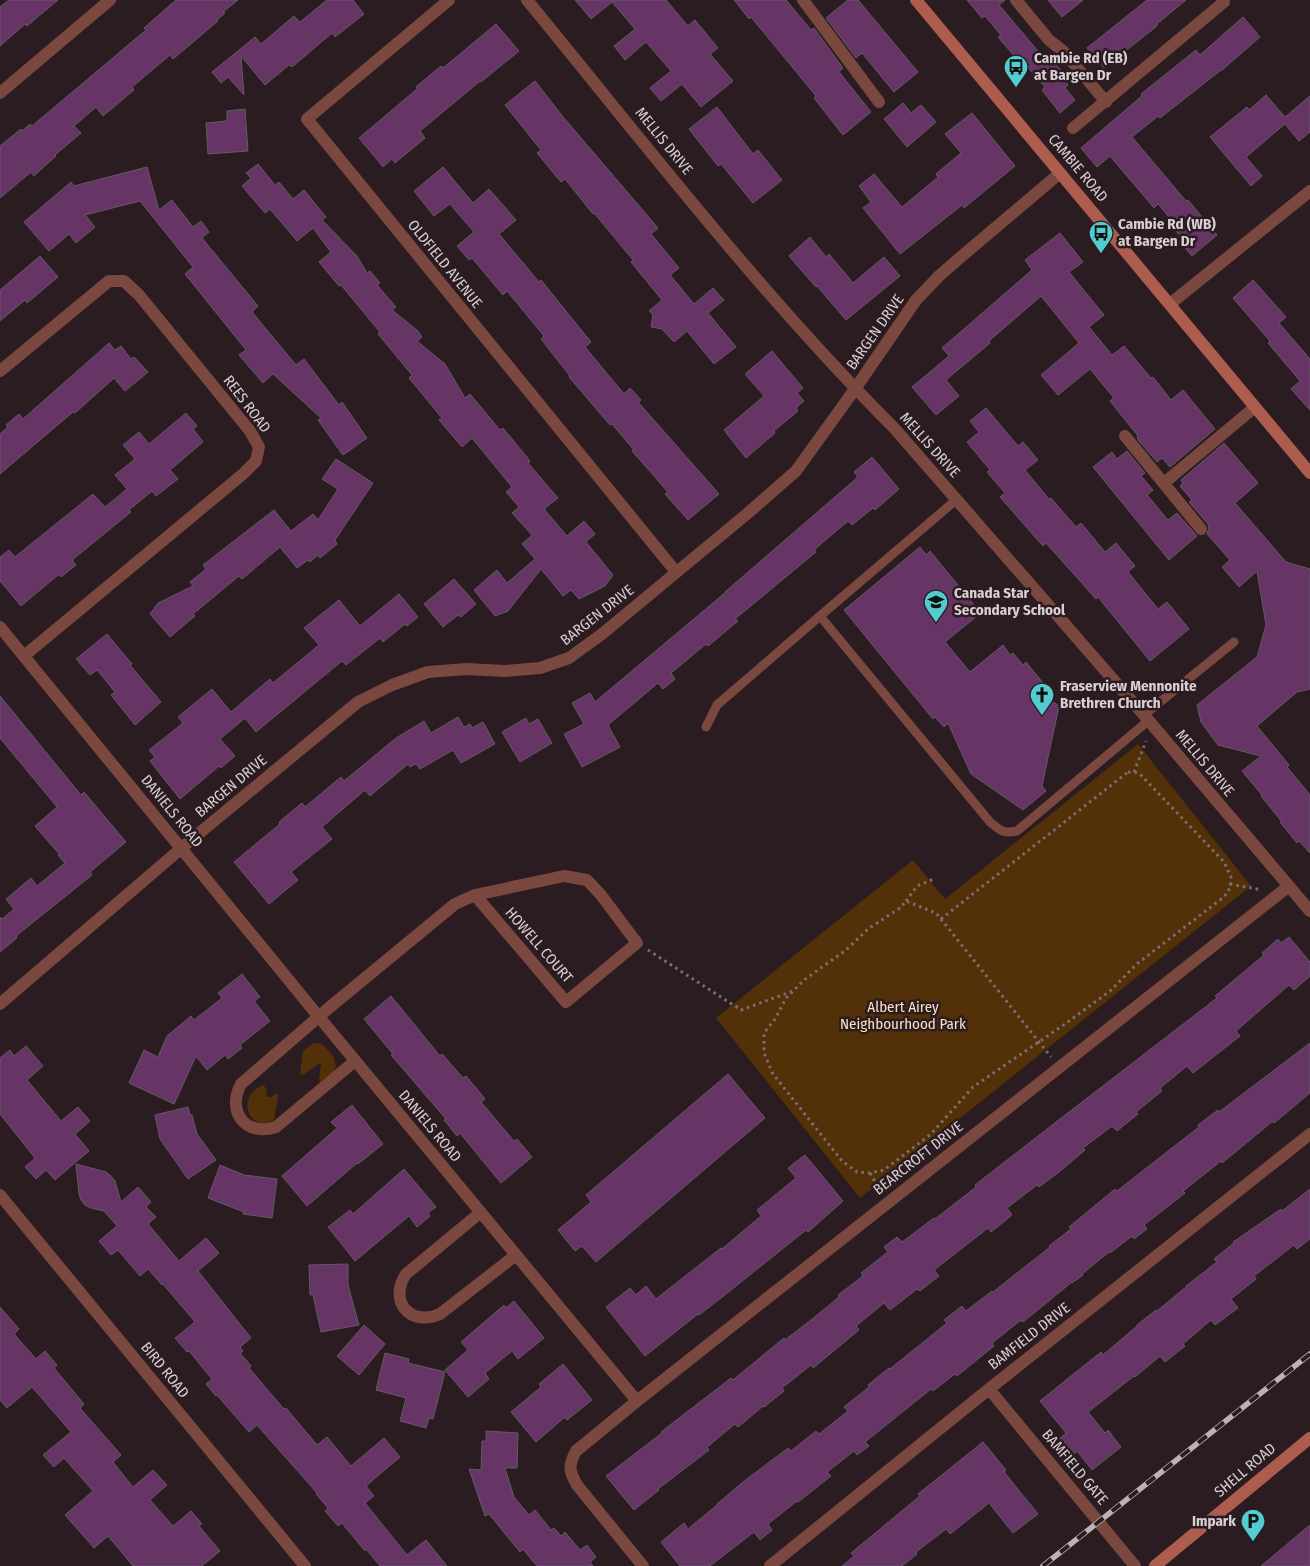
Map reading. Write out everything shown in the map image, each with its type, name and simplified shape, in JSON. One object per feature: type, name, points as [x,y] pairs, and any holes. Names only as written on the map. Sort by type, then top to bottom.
[{"type":"main road","name":"CAMBIE ROAD","points":[[916,0],[1310,473]]},
{"type":"main road","name":"SHELL ROAD","points":[[1155,1566],[1310,1438]]},
{"type":"street","points":[[0,93],[110,0]]},
{"type":"street","name":"OLDFIELD AVENUE","points":[[449,0],[307,119],[676,572]]},
{"type":"street","name":"MELLIS DRIVE","points":[[526,0],[736,255],[855,389],[895,429],[1146,718],[1310,912]]},
{"type":"street","points":[[803,0],[879,102]]},
{"type":"street","points":[[1016,0],[1049,40],[1063,51],[1106,102]]},
{"type":"street","points":[[1073,128],[1224,2]]},
{"type":"street","name":"BARGEN DRIVE","points":[[0,1004],[182,848],[358,702],[392,685],[428,672],[466,669],[506,671],[540,668],[569,658],[602,634],[796,471],[916,300],[939,276],[1060,173]]},
{"type":"street","points":[[1170,304],[1310,191]]},
{"type":"street","name":"REES ROAD","points":[[0,371],[109,281],[124,281],[139,295],[250,431],[259,447],[256,461],[243,474],[24,656]]},
{"type":"street","points":[[1164,483],[1255,407]]},
{"type":"street","points":[[1125,436],[1201,528]]},
{"type":"street","name":"DANIELS ROAD","points":[[0,627],[355,1061],[637,1401]]},
{"type":"street","name":"HOWELL COURT","points":[[319,1017],[455,904],[474,896],[564,876],[587,880],[637,943],[566,1002],[474,896]]},
{"type":"street","name":"BEARCROFT DRIVE","points":[[643,1566],[577,1485],[570,1468],[576,1451],[1288,886]]},
{"type":"street","points":[[319,1017],[240,1084],[235,1102],[236,1111],[241,1120],[257,1130],[267,1130],[276,1127],[355,1061]]},
{"type":"street","name":"BAMFIELD DRIVE","points":[[770,1566],[1310,1134]]},
{"type":"street","name":"BIRD ROAD","points":[[0,1195],[305,1566]]},
{"type":"street","points":[[481,1212],[406,1274],[399,1290],[400,1299],[404,1307],[411,1314],[420,1318],[431,1318],[440,1314],[516,1255]]},
{"type":"street","name":"BAMFIELD GATE","points":[[989,1389],[1135,1566]]},
{"type":"lane","points":[[706,727],[717,705],[956,500]]},
{"type":"lane","points":[[820,616],[990,822],[1000,830],[1008,833],[1017,830],[1234,642]]},
{"type":"path","points":[[1134,772],[1146,742]]},
{"type":"path","points":[[934,879],[917,886],[900,908],[868,929],[846,950],[804,980],[786,998],[775,1020],[764,1033],[764,1053],[773,1074],[842,1161],[857,1172],[870,1173],[884,1170],[931,1134],[973,1087],[1110,991],[1138,963],[1224,897],[1230,888],[1230,876],[1224,862],[1149,783],[1138,773],[1128,772],[941,919]]},
{"type":"path","points":[[1230,884],[1264,890]]},
{"type":"path","points":[[906,901],[936,913],[1055,1061]]},
{"type":"path","points":[[637,943],[741,1010],[794,990]]},
{"type":"path","points":[[870,1173],[884,1196]]},
{"type":"green space","name":"Albert Airey Neighbourhood Park","points":[[1138,744],[1251,886],[860,1198],[716,1018],[913,860],[945,899]]},
{"type":"green space","points":[[319,1043],[331,1054],[336,1065],[333,1073],[320,1083],[321,1064],[318,1064],[302,1076],[300,1073],[303,1051],[312,1044]]},
{"type":"green space","points":[[263,1085],[266,1088],[267,1097],[277,1093],[278,1096],[274,1120],[265,1123],[258,1122],[252,1118],[247,1105],[254,1091]]},
{"type":"building","points":[[9,0],[58,0],[27,26],[25,24],[0,46],[0,7]]},
{"type":"building","points":[[176,0],[238,0],[223,12],[225,13],[218,21],[173,59],[170,55],[132,87],[134,90],[103,116],[96,107],[74,126],[81,133],[34,176],[31,172],[0,198],[0,146],[21,129],[22,131],[30,124],[32,126],[146,30],[144,28]]},
{"type":"building","points":[[327,0],[353,0],[364,14],[335,37],[332,33],[292,67],[289,65],[265,85],[241,56],[244,95],[228,77],[221,83],[212,72],[255,37],[261,44],[294,16],[300,22]]},
{"type":"building","points":[[575,0],[666,0],[688,26],[695,20],[718,48],[710,54],[733,81],[701,107],[682,84],[661,101],[650,88],[671,71],[646,42],[625,60],[614,46],[635,29],[612,2],[591,19]]},
{"type":"building","points":[[734,0],[786,0],[811,30],[814,28],[843,68],[839,72],[871,112],[843,135],[814,98],[816,96],[751,17],[749,19]]},
{"type":"building","points":[[848,0],[858,0],[918,72],[894,92],[862,53],[856,58],[826,18]]},
{"type":"building","points":[[967,0],[1005,0],[999,5],[1048,63],[1051,60],[1062,71],[1059,74],[1068,85],[1065,88],[1075,100],[1060,113],[1042,90],[1045,87],[1023,62],[1021,64],[998,37],[1001,35],[985,16],[982,18]]},
{"type":"building","points":[[1048,0],[1083,0],[1062,17]]},
{"type":"building","points":[[1147,0],[1186,0],[1157,26],[1104,68],[1087,48]]},
{"type":"building","points":[[1243,17],[1260,37],[1221,71],[1132,137],[1217,235],[1192,256],[1179,241],[1182,238],[1175,230],[1178,228],[1158,204],[1154,208],[1110,156],[1097,167],[1081,148],[1142,96],[1141,94],[1196,50],[1200,55]]},
{"type":"building","points":[[496,24],[519,51],[420,131],[425,138],[395,163],[392,159],[383,167],[359,138],[441,66],[443,68]]},
{"type":"building","points":[[535,81],[564,118],[658,228],[651,234],[679,268],[670,275],[694,304],[713,288],[724,300],[708,313],[736,347],[714,364],[687,331],[674,342],[662,329],[651,327],[653,315],[649,311],[662,300],[631,262],[633,260],[594,213],[565,179],[561,182],[537,153],[541,150],[505,105]]},
{"type":"building","points":[[1266,95],[1285,117],[1310,96],[1310,132],[1299,141],[1285,124],[1246,157],[1262,176],[1251,186],[1210,137],[1247,107],[1249,110]]},
{"type":"building","points":[[903,103],[911,113],[921,105],[936,122],[907,147],[884,119]]},
{"type":"building","points":[[717,107],[753,154],[758,150],[782,180],[753,203],[721,164],[718,166],[689,129]]},
{"type":"building","points":[[245,109],[248,151],[208,154],[206,123],[227,121],[227,111]]},
{"type":"building","points":[[972,113],[1015,166],[964,208],[962,205],[900,254],[863,208],[871,202],[859,186],[874,174],[902,207],[938,177],[936,174],[961,153],[945,134]]},
{"type":"building","points":[[258,164],[275,185],[279,182],[293,199],[304,190],[326,217],[322,220],[357,256],[367,273],[370,271],[380,283],[377,285],[396,307],[392,310],[418,331],[422,337],[417,341],[445,364],[465,398],[470,394],[500,430],[503,428],[530,461],[528,463],[558,498],[544,509],[567,536],[584,521],[595,534],[586,542],[613,575],[605,586],[579,599],[571,590],[563,596],[541,569],[508,611],[495,616],[474,590],[497,570],[507,583],[535,559],[522,544],[532,535],[512,513],[519,507],[506,492],[512,487],[472,438],[462,447],[439,420],[442,418],[409,378],[412,375],[378,334],[380,332],[319,262],[331,252],[313,228],[297,241],[270,209],[265,213],[242,186],[251,178],[246,173]]},
{"type":"building","points":[[147,167],[159,210],[172,200],[193,227],[201,221],[209,232],[202,238],[258,306],[252,312],[296,365],[304,359],[339,405],[342,402],[367,438],[343,455],[318,420],[321,418],[273,374],[263,383],[239,355],[246,350],[185,274],[193,267],[140,201],[85,215],[95,227],[76,243],[69,234],[49,251],[24,222],[71,182],[74,186]]},
{"type":"building","points":[[443,167],[473,203],[489,189],[516,220],[499,234],[539,282],[541,280],[591,342],[585,347],[624,394],[630,388],[641,400],[638,402],[719,494],[688,520],[665,494],[668,492],[632,451],[634,450],[569,377],[541,339],[544,336],[507,291],[503,295],[472,258],[469,260],[457,246],[474,232],[450,204],[434,216],[414,191]]},
{"type":"building","points":[[1060,233],[1083,262],[1069,272],[1104,315],[1089,327],[1112,355],[1124,346],[1151,378],[1153,377],[1171,400],[1183,390],[1215,429],[1170,467],[1162,458],[1157,462],[1139,441],[1138,436],[1110,401],[1114,398],[1090,369],[1058,395],[1041,375],[1079,343],[1041,296],[946,380],[959,396],[936,415],[912,387],[949,356],[942,348],[1032,270],[1025,260]]},
{"type":"building","points":[[810,237],[826,257],[829,254],[853,283],[884,257],[900,276],[846,320],[789,256]]},
{"type":"building","points":[[40,256],[58,277],[27,303],[25,300],[0,321],[0,290]]},
{"type":"building","points":[[1253,280],[1286,317],[1279,323],[1310,359],[1310,410],[1291,389],[1300,381],[1268,343],[1270,341],[1233,298]]},
{"type":"building","points":[[109,343],[115,350],[121,346],[131,359],[134,357],[148,372],[125,391],[114,378],[75,413],[73,412],[0,474],[0,434],[8,427],[6,425],[19,414],[23,419]]},
{"type":"building","points":[[772,351],[803,388],[797,393],[804,401],[796,408],[798,411],[746,458],[724,430],[764,396],[745,374]]},
{"type":"building","points":[[986,408],[1018,446],[1023,442],[1038,460],[1025,470],[1049,499],[1051,498],[1076,527],[1081,523],[1105,552],[1116,543],[1135,566],[1128,572],[1158,609],[1167,602],[1189,629],[1150,661],[1098,597],[1096,599],[1046,543],[1043,546],[1000,497],[1005,493],[987,472],[990,470],[967,442],[979,432],[970,421]]},
{"type":"building","points":[[186,413],[197,426],[193,429],[203,442],[170,470],[178,479],[156,496],[152,491],[129,510],[131,512],[72,560],[76,565],[61,577],[59,574],[21,606],[0,581],[0,557],[9,550],[15,557],[93,494],[105,507],[127,489],[115,475],[135,459],[123,445],[139,432],[149,444]]},
{"type":"building","points":[[1224,443],[1258,483],[1235,503],[1286,562],[1310,569],[1310,689],[1297,692],[1257,726],[1289,765],[1287,767],[1310,795],[1310,853],[1299,841],[1297,843],[1242,771],[1261,756],[1218,745],[1201,722],[1197,705],[1257,657],[1266,625],[1257,571],[1239,587],[1222,567],[1230,560],[1207,534],[1208,524],[1189,502],[1192,500],[1180,486],[1183,483],[1181,480]]},
{"type":"building","points":[[1127,451],[1145,473],[1141,476],[1153,490],[1147,495],[1168,520],[1177,513],[1197,536],[1169,560],[1093,467],[1112,452],[1117,459]]},
{"type":"building","points":[[872,457],[899,489],[875,510],[873,508],[852,525],[848,521],[814,550],[816,552],[735,619],[738,621],[671,673],[675,679],[663,689],[658,683],[608,725],[620,747],[582,767],[564,734],[584,724],[572,703],[590,693],[595,702],[726,592],[858,477],[854,472]]},
{"type":"building","points":[[336,459],[373,483],[335,540],[337,544],[320,558],[318,555],[310,562],[308,560],[297,568],[280,547],[242,579],[239,576],[193,614],[195,616],[170,637],[150,614],[158,603],[193,586],[190,582],[206,569],[203,565],[274,510],[291,531],[313,514],[318,520],[338,489],[322,479]]},
{"type":"building","points":[[920,547],[926,555],[930,551],[975,606],[971,609],[977,616],[945,642],[970,672],[1003,645],[1010,655],[1013,653],[1023,665],[1026,662],[1048,689],[1042,694],[1059,706],[1042,786],[1046,791],[1023,810],[971,774],[948,723],[944,727],[935,717],[933,719],[844,610]]},
{"type":"building","points":[[454,579],[476,604],[461,617],[458,615],[443,627],[424,604]]},
{"type":"building","points":[[399,594],[418,617],[407,626],[405,624],[383,642],[380,638],[346,665],[342,661],[256,732],[245,718],[220,739],[235,756],[221,768],[219,766],[180,799],[150,761],[155,757],[149,750],[183,723],[178,717],[212,689],[231,712],[270,679],[273,683],[319,645],[304,628],[339,600],[360,626]]},
{"type":"building","points":[[107,634],[161,702],[135,725],[111,695],[115,692],[97,670],[90,675],[76,659]]},
{"type":"building","points":[[0,696],[81,795],[84,792],[126,842],[90,872],[92,875],[16,936],[17,938],[0,952],[0,917],[2,919],[14,909],[6,899],[31,878],[37,886],[65,863],[35,826],[57,807],[0,738]]},
{"type":"building","points":[[458,717],[464,727],[470,724],[472,728],[483,722],[495,744],[461,763],[453,750],[420,769],[416,764],[410,767],[408,764],[370,796],[365,790],[322,827],[332,839],[291,872],[298,880],[269,904],[234,862],[302,803],[305,807],[341,777],[344,781],[396,738],[424,721],[431,733]]},
{"type":"building","points":[[526,718],[529,724],[538,719],[552,743],[520,762],[502,732]]},
{"type":"building","points":[[1289,937],[1310,962],[1310,976],[1294,990],[1289,985],[1236,1031],[1240,1036],[1193,1073],[1187,1066],[1160,1088],[1162,1091],[1136,1112],[1138,1114],[1117,1131],[1112,1126],[1083,1148],[1085,1150],[1059,1172],[1039,1187],[1037,1185],[1007,1208],[1012,1215],[991,1232],[988,1228],[934,1270],[939,1276],[920,1291],[917,1289],[890,1310],[884,1303],[856,1326],[859,1330],[813,1368],[811,1365],[782,1388],[784,1391],[738,1427],[735,1424],[707,1447],[709,1450],[634,1510],[606,1476],[731,1378],[733,1380],[784,1338],[785,1340],[839,1297],[838,1295],[863,1276],[861,1273],[888,1252],[884,1247],[897,1237],[902,1242],[935,1219],[976,1187],[975,1185],[1217,998],[1215,996],[1264,955],[1262,953],[1278,939],[1281,943]]},
{"type":"building","points":[[242,974],[260,997],[254,1001],[270,1021],[240,1045],[242,1048],[228,1059],[225,1055],[207,1070],[196,1056],[174,1104],[129,1083],[144,1050],[158,1057],[167,1036],[191,1016],[194,1020],[222,998],[218,993]]},
{"type":"building","points":[[391,996],[440,1056],[442,1054],[463,1078],[466,1076],[485,1099],[481,1102],[514,1141],[517,1139],[532,1157],[501,1183],[460,1133],[457,1136],[444,1120],[446,1119],[391,1055],[393,1054],[364,1019]]},
{"type":"building","points":[[1310,1043],[1310,1093],[1274,1123],[1273,1121],[1222,1163],[1221,1161],[1183,1191],[1185,1193],[1144,1225],[1147,1229],[1134,1239],[1132,1236],[1109,1252],[1023,1322],[1021,1320],[992,1343],[994,1346],[957,1376],[955,1374],[933,1391],[931,1389],[865,1442],[869,1446],[857,1455],[854,1451],[827,1472],[831,1476],[768,1524],[772,1530],[760,1540],[754,1532],[710,1566],[680,1566],[661,1542],[684,1523],[688,1529],[743,1482],[788,1448],[791,1451],[816,1431],[819,1434],[848,1411],[844,1407],[869,1387],[868,1385],[947,1323],[944,1320],[962,1306],[966,1311],[993,1292],[1050,1247],[1071,1229],[1069,1227],[1115,1189],[1117,1191],[1199,1127],[1198,1125],[1218,1110],[1219,1112]]},
{"type":"building","points":[[26,1046],[43,1066],[27,1080],[61,1121],[78,1107],[90,1121],[75,1134],[89,1151],[55,1180],[46,1170],[36,1179],[25,1167],[35,1158],[0,1114],[0,1058],[10,1050],[14,1056]]},
{"type":"building","points":[[728,1074],[765,1118],[596,1262],[582,1246],[575,1251],[558,1230],[591,1202],[586,1195]]},
{"type":"building","points":[[352,1105],[383,1144],[357,1163],[307,1206],[282,1176],[337,1128],[331,1122]]},
{"type":"building","points":[[188,1107],[197,1134],[216,1160],[188,1179],[160,1139],[155,1115]]},
{"type":"building","points":[[805,1155],[843,1201],[808,1232],[806,1230],[645,1356],[606,1307],[630,1288],[636,1295],[646,1286],[656,1299],[722,1249],[761,1216],[757,1210],[796,1178],[788,1168]]},
{"type":"building","points":[[76,1164],[106,1172],[111,1176],[115,1181],[121,1202],[138,1187],[151,1202],[146,1207],[156,1217],[148,1224],[179,1261],[206,1238],[219,1253],[198,1271],[251,1338],[240,1347],[243,1351],[240,1353],[251,1366],[249,1368],[317,1445],[327,1437],[351,1466],[384,1438],[400,1457],[366,1486],[374,1496],[365,1503],[407,1555],[426,1540],[447,1566],[380,1566],[342,1523],[338,1526],[325,1511],[328,1508],[317,1493],[257,1425],[249,1432],[206,1384],[212,1379],[189,1351],[187,1352],[175,1338],[195,1322],[148,1269],[140,1276],[118,1250],[111,1255],[99,1241],[117,1226],[104,1211],[91,1208],[81,1200]]},
{"type":"building","points":[[220,1165],[244,1175],[277,1179],[272,1218],[243,1214],[244,1212],[208,1198]]},
{"type":"building","points":[[404,1169],[436,1207],[428,1213],[430,1216],[417,1227],[409,1216],[355,1261],[328,1227],[350,1210],[353,1214]]},
{"type":"building","points":[[1310,1189],[1310,1239],[1297,1249],[1294,1245],[1254,1276],[1256,1279],[1231,1299],[1238,1308],[1215,1325],[1211,1320],[1183,1344],[1185,1346],[1165,1362],[1160,1356],[1088,1412],[1105,1433],[1108,1430],[1121,1447],[1092,1470],[1077,1451],[1072,1456],[1059,1439],[1066,1433],[1040,1401],[1101,1352],[1103,1355],[1137,1325],[1217,1262],[1214,1259],[1233,1242],[1281,1209],[1282,1211]]},
{"type":"building","points":[[348,1264],[348,1285],[359,1325],[321,1332],[313,1295],[310,1295],[309,1265]]},
{"type":"building","points":[[514,1301],[544,1338],[518,1359],[512,1351],[485,1373],[489,1379],[468,1397],[445,1370],[468,1350],[461,1342],[504,1305],[506,1308]]},
{"type":"building","points":[[0,1307],[19,1329],[14,1334],[36,1359],[45,1351],[57,1365],[54,1368],[84,1404],[80,1408],[121,1455],[113,1462],[133,1487],[153,1470],[167,1485],[150,1500],[173,1526],[191,1511],[202,1524],[199,1526],[220,1551],[202,1566],[133,1566],[108,1536],[94,1548],[65,1515],[93,1491],[64,1458],[54,1467],[43,1455],[71,1432],[32,1387],[7,1408],[0,1400]]},
{"type":"building","points":[[364,1325],[385,1344],[359,1375],[337,1356]]},
{"type":"building","points":[[385,1353],[409,1359],[408,1363],[445,1372],[433,1419],[429,1418],[426,1428],[400,1421],[406,1398],[376,1390]]},
{"type":"building","points":[[563,1364],[592,1400],[567,1420],[565,1417],[536,1442],[511,1412],[541,1387],[539,1384]]},
{"type":"building","points":[[486,1431],[518,1433],[517,1468],[505,1468],[514,1497],[529,1515],[535,1510],[551,1530],[554,1528],[561,1536],[565,1532],[580,1550],[587,1545],[596,1557],[590,1562],[593,1566],[537,1566],[523,1549],[520,1552],[489,1514],[485,1516],[469,1469],[481,1470],[482,1441],[486,1441]]},
{"type":"building","points":[[983,1442],[1006,1470],[1004,1472],[1038,1514],[1013,1533],[989,1503],[950,1534],[946,1529],[916,1552],[917,1554],[902,1566],[842,1566],[854,1556],[851,1553],[920,1496],[918,1494]]},
{"type":"building","points":[[1310,1525],[1310,1566],[1261,1566]]},
{"type":"railway","points":[[1043,1566],[1310,1354]]},
{"type":"place","name":"Cambie Rd (EB) at Bargen Dr","points":[[1016,88]]},
{"type":"place","name":"Cambie Rd (WB) at Bargen Dr","points":[[1101,254]]},
{"type":"place","name":"Canada Star Secondary School","points":[[936,623]]},
{"type":"place","name":"Fraserview Mennonite Brethren Church","points":[[1042,716]]},
{"type":"place","name":"Impark","points":[[1253,1542]]}]
